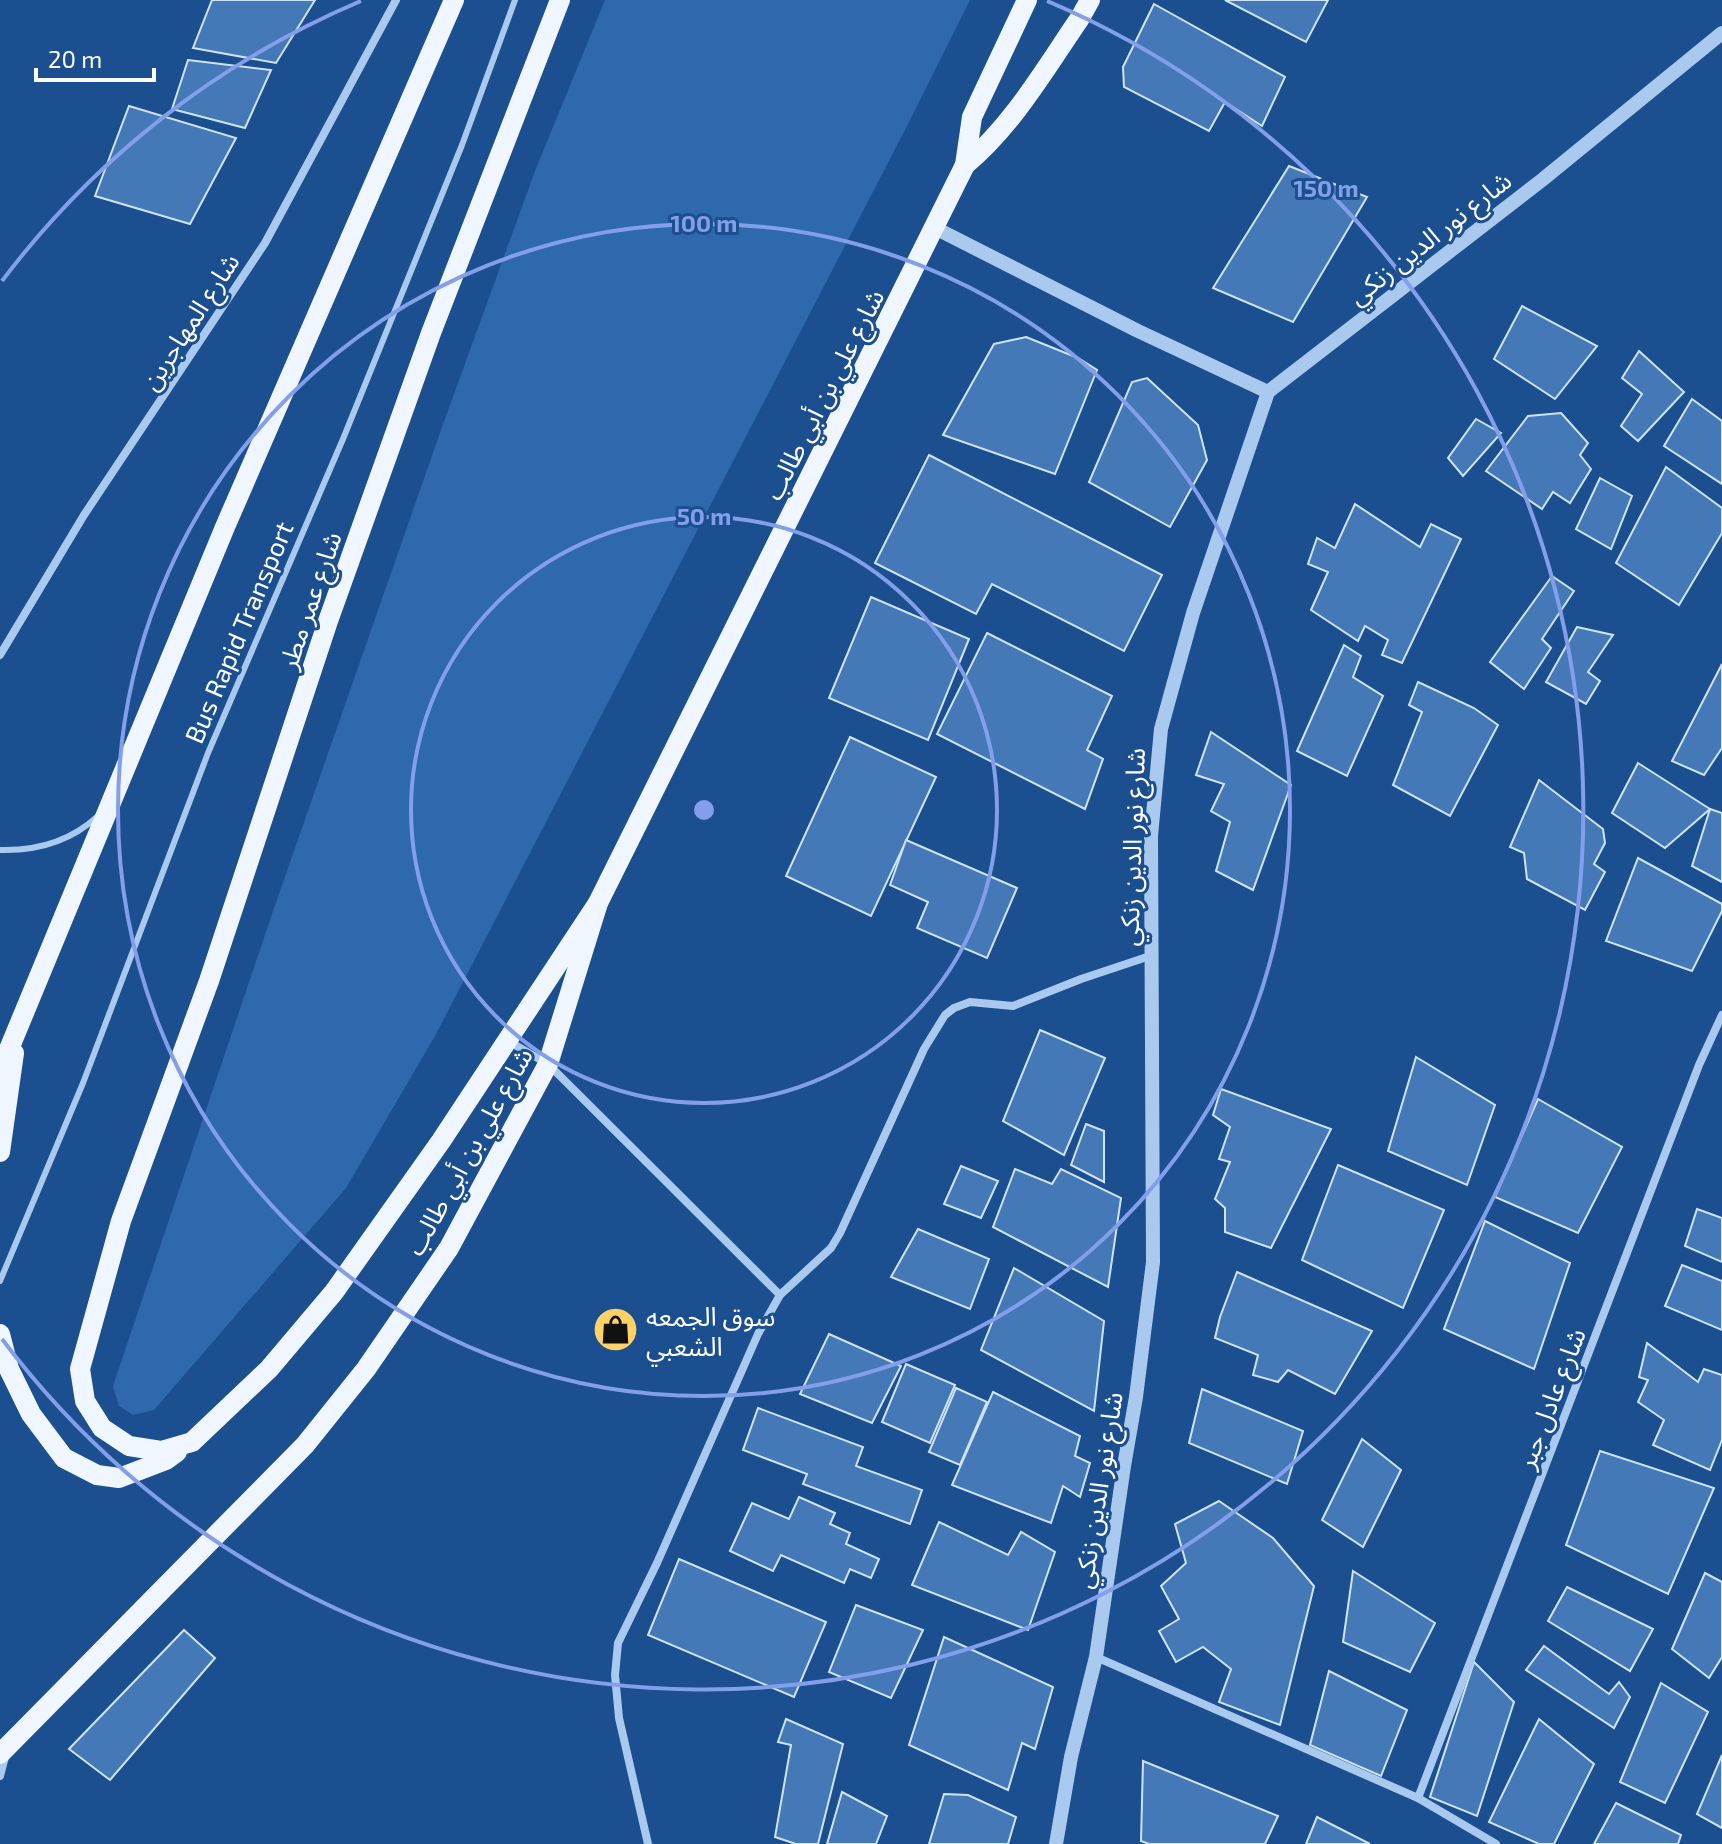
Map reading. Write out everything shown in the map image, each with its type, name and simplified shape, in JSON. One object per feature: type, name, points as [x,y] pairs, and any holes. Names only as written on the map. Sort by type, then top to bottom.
[{"type":"main road","points":[[0,1071],[225,527],[454,0]]},
{"type":"main road","name":"شارع عمر مطر","points":[[192,1442],[161,1451],[129,1446],[102,1428],[85,1401],[80,1369],[121,1221],[209,981],[327,624],[405,406],[560,0]]},
{"type":"main road","name":"شارع علي بن أبي طالب","points":[[4,1751],[305,1445],[366,1369],[449,1248],[548,1064],[598,903],[965,165],[972,117],[1027,0]]},
{"type":"main road","name":"شارع علي بن أبي طالب","points":[[965,165],[1001,130],[1090,0]]},
{"type":"main road","points":[[0,1334],[9,1369],[31,1414],[64,1458],[97,1475],[119,1478],[166,1460],[192,1442],[269,1369],[334,1292],[441,1141],[598,903]]},
{"type":"main road","points":[[0,1152],[18,1025]]},
{"type":"street","name":"شارع المهاجرين","points":[[0,655],[84,515],[265,243],[396,0]]},
{"type":"street","name":"شارع نور الدين زنكي","points":[[1056,1844],[1071,1757],[1096,1657],[1136,1397],[1153,1262],[1151,836],[1161,729],[1193,613],[1268,392],[1542,180],[1722,33]]},
{"type":"street","points":[[935,228],[1138,331],[1268,392]]},
{"type":"street","points":[[648,1844],[619,1718],[615,1675],[618,1643],[657,1563],[758,1334],[780,1295],[831,1248],[840,1233],[924,1049],[945,1015],[970,1002],[1013,1006],[1150,956]]},
{"type":"street","name":"شارع عادل جبر","points":[[1418,1798],[1699,1065],[1722,1015]]},
{"type":"street","points":[[507,1041],[548,1064],[780,1295]]},
{"type":"street","points":[[1096,1657],[1418,1798],[1496,1844]]},
{"type":"street","points":[[0,1776],[4,1751]]},
{"type":"lane","name":"Bus Rapid Transport","points":[[0,1281],[83,1083],[208,753],[343,439],[450,174],[515,0]]},
{"type":"lane","points":[[0,850],[42,847],[66,838],[89,824],[109,806]]},
{"type":"shaded area","points":[[605,0],[970,0],[435,1036],[346,1188],[154,1410],[133,1415],[119,1406],[113,1386],[273,911],[442,427],[535,171]]},
{"type":"building","points":[[212,0],[315,0],[276,63],[193,48]]},
{"type":"building","points":[[1225,0],[1328,0],[1306,42]]},
{"type":"building","points":[[1154,4],[1285,77],[1262,126],[1225,102],[1209,131],[1124,87],[1123,67]]},
{"type":"building","points":[[188,60],[271,70],[245,128],[172,109]]},
{"type":"building","points":[[129,106],[236,138],[190,224],[95,196]]},
{"type":"building","points":[[1289,166],[1367,197],[1293,322],[1213,288]]},
{"type":"building","points":[[1522,306],[1597,346],[1555,399],[1494,359]]},
{"type":"building","points":[[1026,337],[1078,358],[1097,370],[1055,474],[943,435],[994,344]]},
{"type":"building","points":[[1639,351],[1684,392],[1638,441],[1621,426],[1642,394],[1622,378]]},
{"type":"building","points":[[1147,378],[1198,425],[1207,460],[1170,527],[1089,482],[1132,382]]},
{"type":"building","points":[[1692,399],[1722,421],[1722,484],[1664,446]]},
{"type":"building","points":[[1561,413],[1588,443],[1580,455],[1591,469],[1570,503],[1553,492],[1542,509],[1486,471],[1528,416]]},
{"type":"building","points":[[1476,419],[1501,433],[1463,476],[1448,458]]},
{"type":"building","points":[[929,455],[1162,575],[1124,651],[992,584],[976,614],[875,563]]},
{"type":"building","points":[[1666,467],[1722,508],[1722,533],[1679,605],[1616,563]]},
{"type":"building","points":[[1600,478],[1632,496],[1611,549],[1576,529]]},
{"type":"building","points":[[1355,504],[1420,547],[1431,524],[1461,539],[1402,663],[1382,655],[1388,640],[1365,626],[1358,641],[1311,610],[1328,572],[1308,564],[1317,538],[1335,548]]},
{"type":"building","points":[[1552,576],[1574,591],[1542,639],[1551,648],[1524,689],[1490,662]]},
{"type":"building","points":[[871,597],[969,639],[928,740],[829,698]]},
{"type":"building","points":[[1577,627],[1613,635],[1588,672],[1600,681],[1586,704],[1546,682]]},
{"type":"building","points":[[987,633],[1112,696],[1087,750],[1103,759],[1085,809],[937,734]]},
{"type":"building","points":[[1344,645],[1361,656],[1353,677],[1383,696],[1347,776],[1297,751]]},
{"type":"building","points":[[1722,664],[1722,748],[1704,775],[1672,761]]},
{"type":"building","points":[[1418,682],[1474,708],[1498,725],[1450,816],[1393,785],[1422,712],[1409,705]]},
{"type":"building","points":[[1211,732],[1291,785],[1253,890],[1216,871],[1230,822],[1211,811],[1224,784],[1196,775]]},
{"type":"building","points":[[850,737],[936,777],[871,916],[786,876]]},
{"type":"building","points":[[1638,763],[1710,809],[1665,848],[1612,813]]},
{"type":"building","points":[[1539,780],[1603,829],[1605,843],[1594,864],[1605,872],[1585,910],[1527,879],[1524,853],[1510,847]]},
{"type":"building","points":[[1710,809],[1722,813],[1722,882],[1692,866]]},
{"type":"building","points":[[906,840],[1017,888],[987,958],[917,928],[928,902],[890,885]]},
{"type":"building","points":[[1638,858],[1722,904],[1722,911],[1692,971],[1606,941]]},
{"type":"building","points":[[1040,1030],[1105,1058],[1064,1155],[1003,1121]]},
{"type":"building","points":[[1416,1057],[1495,1105],[1467,1185],[1388,1151]]},
{"type":"building","points":[[1221,1089],[1331,1129],[1271,1248],[1225,1232],[1225,1208],[1215,1199],[1230,1162],[1219,1159],[1230,1127],[1213,1115]]},
{"type":"building","points":[[1538,1099],[1622,1147],[1578,1233],[1495,1197]]},
{"type":"building","points":[[1086,1124],[1104,1131],[1104,1182],[1071,1165]]},
{"type":"building","points":[[1338,1165],[1444,1210],[1403,1308],[1302,1260]]},
{"type":"building","points":[[961,1166],[998,1181],[981,1218],[944,1204]]},
{"type":"building","points":[[1015,1169],[1052,1184],[1061,1169],[1121,1198],[1108,1287],[993,1227]]},
{"type":"building","points":[[1697,1209],[1722,1218],[1722,1262],[1685,1246]]},
{"type":"building","points":[[1485,1221],[1570,1263],[1534,1369],[1444,1329]]},
{"type":"building","points":[[918,1229],[989,1259],[970,1309],[891,1277]]},
{"type":"building","points":[[1682,1265],[1722,1281],[1722,1330],[1665,1306]]},
{"type":"building","points":[[1014,1268],[1104,1321],[1094,1411],[981,1350]]},
{"type":"building","points":[[1237,1272],[1372,1331],[1335,1394],[1288,1370],[1278,1382],[1253,1375],[1258,1355],[1215,1338]]},
{"type":"building","points":[[829,1334],[901,1366],[872,1423],[800,1394]]},
{"type":"building","points":[[1647,1343],[1698,1382],[1704,1369],[1722,1375],[1722,1440],[1710,1470],[1653,1445],[1664,1420],[1638,1402],[1648,1380],[1639,1377]]},
{"type":"building","points":[[906,1364],[955,1385],[930,1443],[882,1422]]},
{"type":"building","points":[[956,1388],[987,1402],[960,1465],[929,1452]]},
{"type":"building","points":[[1202,1389],[1303,1431],[1287,1484],[1189,1443]]},
{"type":"building","points":[[993,1392],[1080,1436],[1075,1456],[1090,1463],[1080,1497],[1063,1486],[1051,1523],[952,1485]]},
{"type":"building","points":[[758,1408],[863,1447],[856,1466],[922,1490],[910,1524],[803,1484],[807,1474],[743,1450]]},
{"type":"building","points":[[1362,1439],[1401,1470],[1363,1547],[1322,1520]]},
{"type":"building","points":[[1600,1451],[1714,1488],[1668,1594],[1566,1545]]},
{"type":"building","points":[[799,1497],[835,1513],[830,1524],[850,1533],[846,1544],[879,1559],[871,1578],[850,1569],[844,1583],[781,1555],[773,1571],[730,1551],[752,1503],[789,1519]]},
{"type":"building","points":[[1219,1501],[1273,1538],[1314,1586],[1280,1725],[1219,1702],[1231,1669],[1203,1647],[1176,1662],[1159,1631],[1179,1619],[1161,1586],[1186,1563],[1175,1524]]},
{"type":"building","points":[[939,1522],[1008,1555],[1021,1532],[1055,1552],[1028,1630],[912,1585]]},
{"type":"building","points":[[679,1559],[826,1622],[794,1697],[648,1635]]},
{"type":"building","points":[[1353,1571],[1435,1623],[1410,1672],[1343,1642]]},
{"type":"building","points":[[1705,1573],[1722,1582],[1722,1657],[1709,1678],[1672,1649]]},
{"type":"building","points":[[1567,1587],[1653,1629],[1630,1671],[1548,1621]]},
{"type":"building","points":[[856,1605],[923,1630],[891,1698],[829,1672]]},
{"type":"building","points":[[184,1630],[215,1658],[110,1780],[69,1749]]},
{"type":"building","points":[[944,1637],[1053,1687],[1035,1749],[1022,1743],[1008,1790],[909,1745]]},
{"type":"building","points":[[1544,1646],[1609,1694],[1619,1682],[1630,1697],[1614,1728],[1526,1670]]},
{"type":"building","points":[[1474,1662],[1514,1702],[1477,1816],[1430,1797]]},
{"type":"building","points":[[1329,1671],[1407,1710],[1381,1776],[1310,1745]]},
{"type":"building","points":[[1661,1683],[1708,1712],[1665,1803],[1620,1782]]},
{"type":"building","points":[[786,1719],[843,1744],[818,1844],[796,1844],[775,1837],[791,1745],[778,1742]]},
{"type":"building","points":[[1539,1719],[1594,1764],[1554,1844],[1539,1844],[1489,1822]]},
{"type":"building","points":[[1722,1755],[1722,1828],[1697,1814]]},
{"type":"building","points":[[1143,1761],[1278,1816],[1265,1844],[1149,1844],[1141,1841]]},
{"type":"building","points":[[842,1792],[887,1816],[876,1844],[827,1844]]},
{"type":"building","points":[[944,1794],[968,1795],[1016,1817],[1008,1844],[929,1844]]},
{"type":"building","points":[[1616,1803],[1681,1835],[1678,1844],[1594,1844]]},
{"type":"building","points":[[1317,1817],[1370,1844],[1306,1844]]},
{"type":"place","name":"سوق الجمعه الشعبي","points":[[615,1330]]}]
